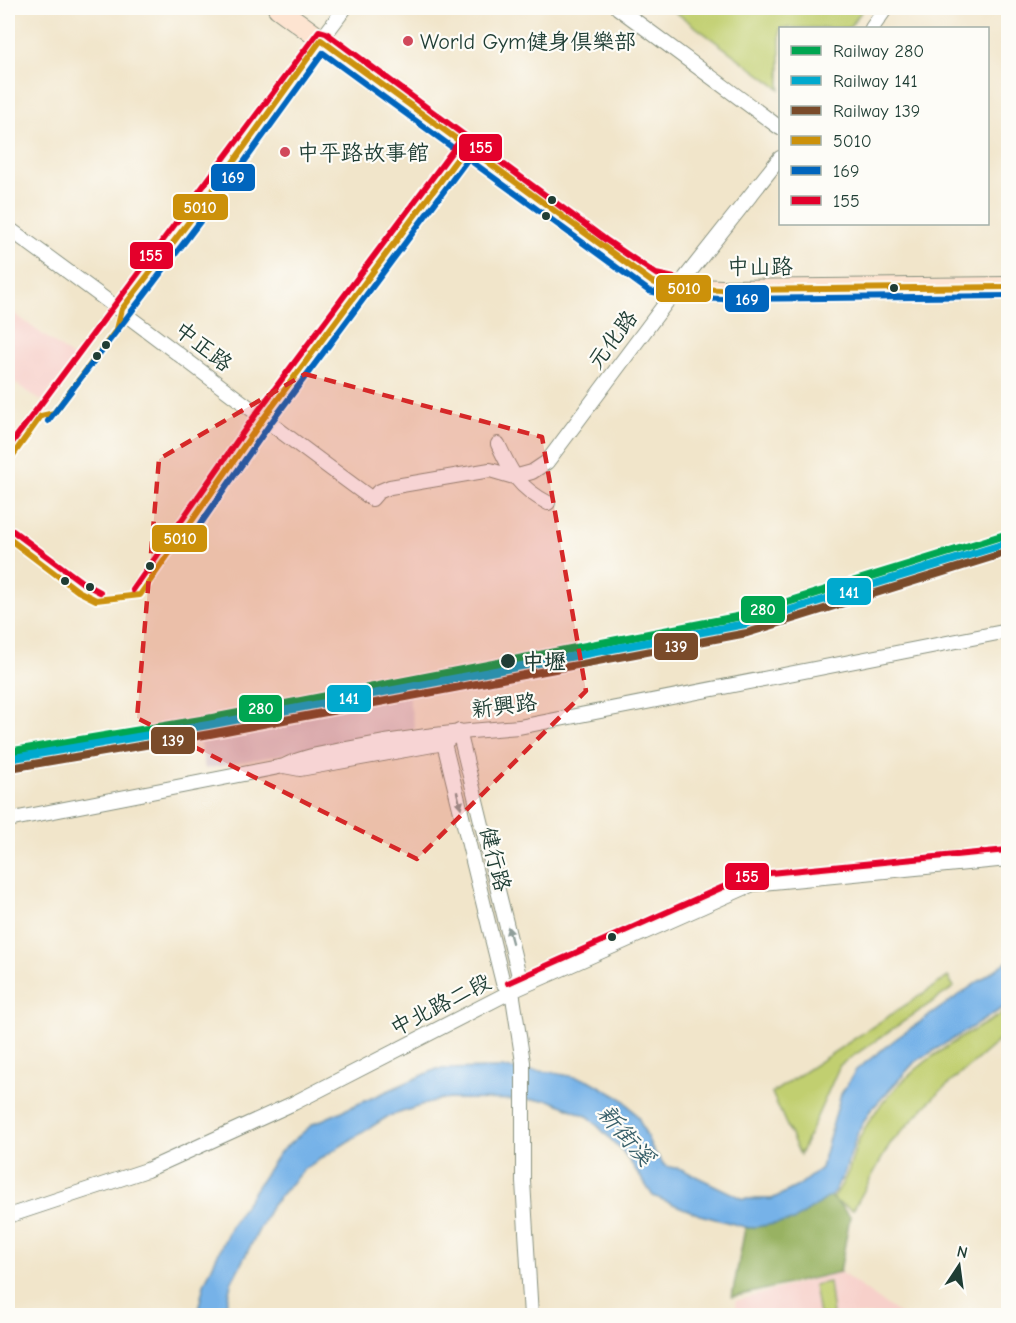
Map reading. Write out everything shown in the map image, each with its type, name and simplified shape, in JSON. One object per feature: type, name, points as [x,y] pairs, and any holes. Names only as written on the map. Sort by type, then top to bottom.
[{"type":"main road","name":"中山路","points":[[278,8],[601,247],[652,282],[677,288],[864,290],[1008,287]]},
{"type":"street","points":[[321,40],[345,8]]},
{"type":"street","points":[[618,8],[779,127]]},
{"type":"street","points":[[873,27],[886,8]]},
{"type":"street","name":"元化路","points":[[514,477],[532,472],[547,462],[677,288],[779,159]]},
{"type":"street","name":"中正路","points":[[8,228],[122,309],[262,418],[372,499],[378,492],[390,487],[468,472],[490,470],[514,477]]},
{"type":"street","points":[[498,444],[514,477],[529,492],[548,503]]},
{"type":"street","name":"新興路","points":[[443,739],[459,731],[519,727],[1008,631]]},
{"type":"street","name":"健行路","points":[[459,731],[519,976],[512,991],[522,1067],[523,1181],[531,1316]]},
{"type":"street","points":[[8,820],[284,766],[298,759],[443,739]]},
{"type":"street","points":[[284,766],[300,769],[443,739]]},
{"type":"street","name":"健行路","points":[[443,739],[503,983],[512,991]]},
{"type":"street","name":"中北路二段","points":[[8,1216],[147,1170],[294,1103],[512,991],[753,884],[1008,859]]},
{"type":"highlighted area","points":[[305,374],[542,437],[586,691],[417,859],[137,718],[159,459]]},
{"type":"shaded area","points":[[8,309],[76,359],[41,401],[8,378]]},
{"type":"shaded area","points":[[407,690],[415,729],[205,769],[197,730]]},
{"type":"shaded area","points":[[840,1272],[901,1315],[737,1315],[735,1301]]},
{"type":"green space","points":[[670,8],[864,8],[850,27],[779,27],[779,88]]},
{"type":"green space","points":[[948,977],[954,987],[840,1065],[800,1155],[772,1093]]},
{"type":"green space","points":[[1008,1011],[1008,1033],[936,1095],[890,1144],[853,1210],[832,1200],[848,1172],[862,1133],[890,1094],[907,1077],[946,1047]]},
{"type":"green space","points":[[824,1189],[850,1216],[840,1272],[732,1297],[747,1218]]},
{"type":"green space","points":[[829,1282],[833,1315],[819,1315],[814,1285]]},
{"type":"water","name":"新街溪","points":[[1008,961],[1008,1005],[915,1062],[870,1111],[858,1132],[844,1174],[832,1195],[793,1221],[749,1228],[700,1215],[653,1196],[625,1154],[589,1117],[549,1100],[441,1099],[387,1117],[304,1169],[272,1205],[231,1283],[224,1315],[197,1315],[204,1284],[232,1224],[280,1152],[313,1124],[437,1069],[502,1068],[550,1072],[589,1080],[624,1100],[638,1117],[653,1150],[665,1166],[681,1169],[743,1199],[772,1199],[798,1186],[821,1168],[841,1094],[856,1070],[897,1038]]},
{"type":"rail line","name":"280","points":[[8,752],[207,719],[742,616],[1008,534]]},
{"type":"rail line","name":"141","points":[[8,759],[208,725],[745,624],[1008,543]]},
{"type":"rail line","name":"139","points":[[10,768],[210,734],[747,633],[1008,552]]},
{"type":"transit line","name":"155","points":[[8,448],[319,31],[326,33],[606,240],[656,274],[679,279]]},
{"type":"transit line","name":"5010","points":[[8,462],[41,416],[54,413],[117,329],[122,309],[211,193],[321,40],[652,282],[677,288],[722,290],[1008,287]]},
{"type":"transit line","name":"169","points":[[48,421],[218,198],[323,53],[649,291],[676,297],[722,299],[1008,296]]},
{"type":"transit line","name":"155","points":[[133,590],[256,414],[459,142]]},
{"type":"transit line","name":"5010","points":[[8,538],[78,591],[96,600],[140,595],[263,419],[466,147]]},
{"type":"transit line","name":"169","points":[[197,529],[270,424],[473,152]]},
{"type":"transit line","name":"155","points":[[13,531],[83,583],[100,592]]},
{"type":"transit line","name":"155","points":[[508,983],[750,875],[1007,850]]},
{"type":"place","name":"World Gym健身俱樂部","points":[[408,41]]},
{"type":"place","name":"中平路故事館","points":[[285,152]]},
{"type":"place","name":"中壢","points":[[508,661]]}]
